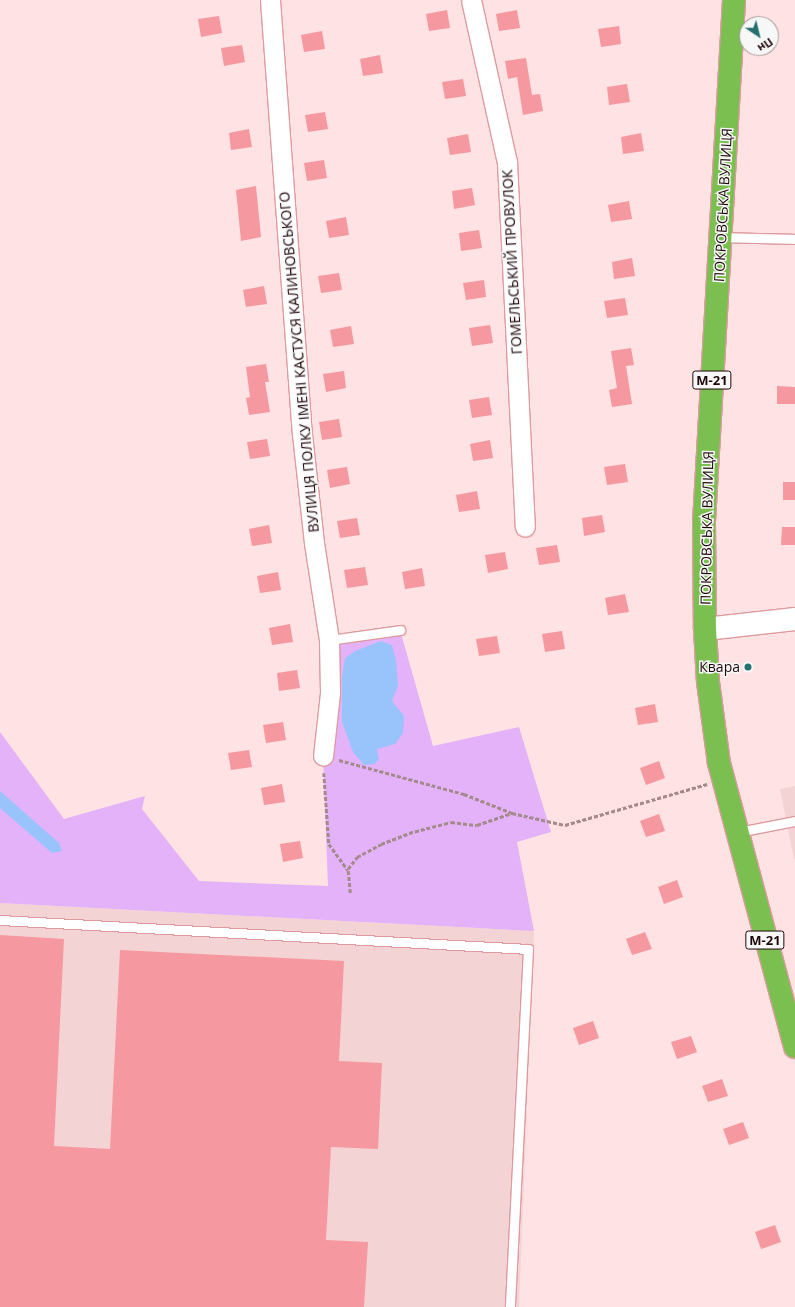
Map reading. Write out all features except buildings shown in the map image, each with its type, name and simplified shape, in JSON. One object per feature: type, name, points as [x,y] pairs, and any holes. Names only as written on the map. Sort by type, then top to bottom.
[{"type":"highway","name":"ПОКРОВСЬКА ВУЛИЦЯ","points":[[734,0],[704,522],[705,629],[708,682],[723,780],[795,1047]]},
{"type":"street","name":"ВУЛИЦЯ ПОЛКУ ІМЕНІ КАСТУСЯ КАЛИНОВСЬКОГО","points":[[270,0],[302,434],[314,543],[329,640],[330,693],[323,756]]},
{"type":"street","name":"ГОМЕЛЬСЬКИЙ ПРОВУЛОК","points":[[471,0],[507,162],[525,527]]},
{"type":"street","points":[[705,629],[795,619]]},
{"type":"lane","points":[[721,237],[795,239]]},
{"type":"lane","points":[[329,640],[400,630]]},
{"type":"lane","points":[[736,832],[795,821]]},
{"type":"lane","points":[[0,920],[528,949],[510,1307]]},
{"type":"path","points":[[350,893],[348,870],[329,844],[323,756],[432,784],[512,813],[565,825],[723,780]]},
{"type":"path","points":[[348,870],[357,857],[409,833],[451,822],[477,825],[512,813]]},
{"type":"shaded area","points":[[400,630],[433,746],[519,727],[551,832],[517,842],[534,931],[0,903],[0,732],[64,819],[145,796],[142,809],[199,881],[328,886],[323,756],[329,640]]},
{"type":"shaded area","points":[[795,786],[795,859],[794,860],[780,789]]},
{"type":"shaded area","points":[[0,903],[534,931],[519,1307],[0,1307]]},
{"type":"water","points":[[381,641],[392,645],[396,661],[398,686],[392,701],[404,716],[403,733],[395,744],[377,749],[379,760],[374,764],[364,765],[353,752],[342,722],[342,677],[345,658],[355,651]]},
{"type":"water","points":[[0,791],[59,843],[62,851],[52,853],[0,808]]},
{"type":"place","name":"Квара","points":[[748,667]]}]
